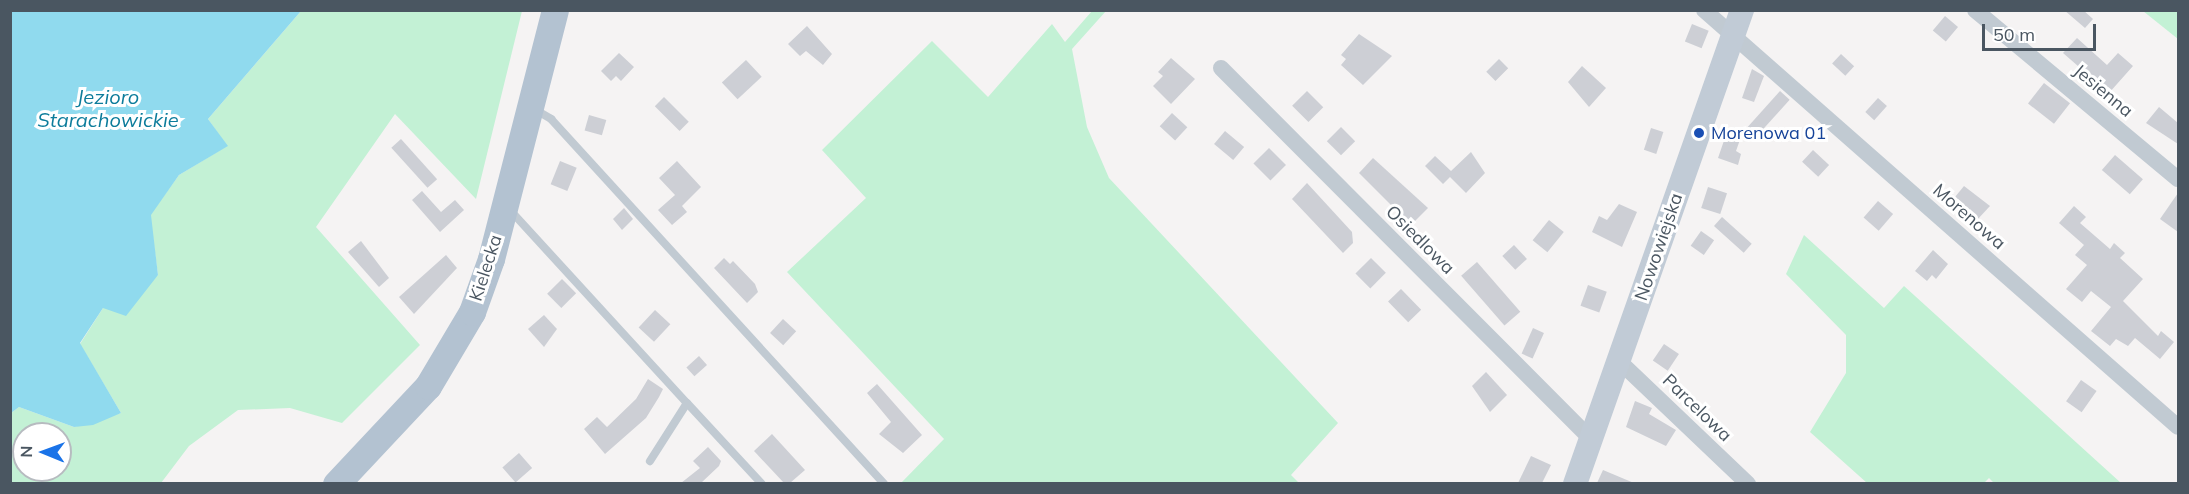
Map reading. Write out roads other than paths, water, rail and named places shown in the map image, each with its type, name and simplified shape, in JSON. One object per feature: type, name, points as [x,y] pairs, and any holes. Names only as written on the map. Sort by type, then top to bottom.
[{"type":"main road","name":"Kielecka","points":[[336,483],[400,419],[451,354],[472,312],[506,205],[555,10]]},
{"type":"street","name":"Morenowa","points":[[1704,10],[2178,428]]},
{"type":"street","name":"Nowowiejska","points":[[1575,483],[1742,10]]},
{"type":"street","name":"Jesienna","points":[[1975,10],[2178,179]]},
{"type":"street","name":"Osiedlowa","points":[[1221,68],[1591,439]]},
{"type":"street","name":"Parcelowa","points":[[1619,361],[1748,483]]},
{"type":"lane","points":[[531,107],[551,119],[884,483]]},
{"type":"lane","points":[[506,205],[762,483]]},
{"type":"lane","points":[[650,461],[687,403]]},
{"type":"water","name":"Jezioro Starachowickie","points":[[11,10],[301,11],[208,119],[228,146],[179,175],[151,215],[158,275],[126,316],[103,308],[80,343],[121,413],[93,425],[74,427],[72,422],[60,422],[19,407],[11,413]]},
{"type":"place","name":"Morenowa 01","points":[[1699,133]]}]
